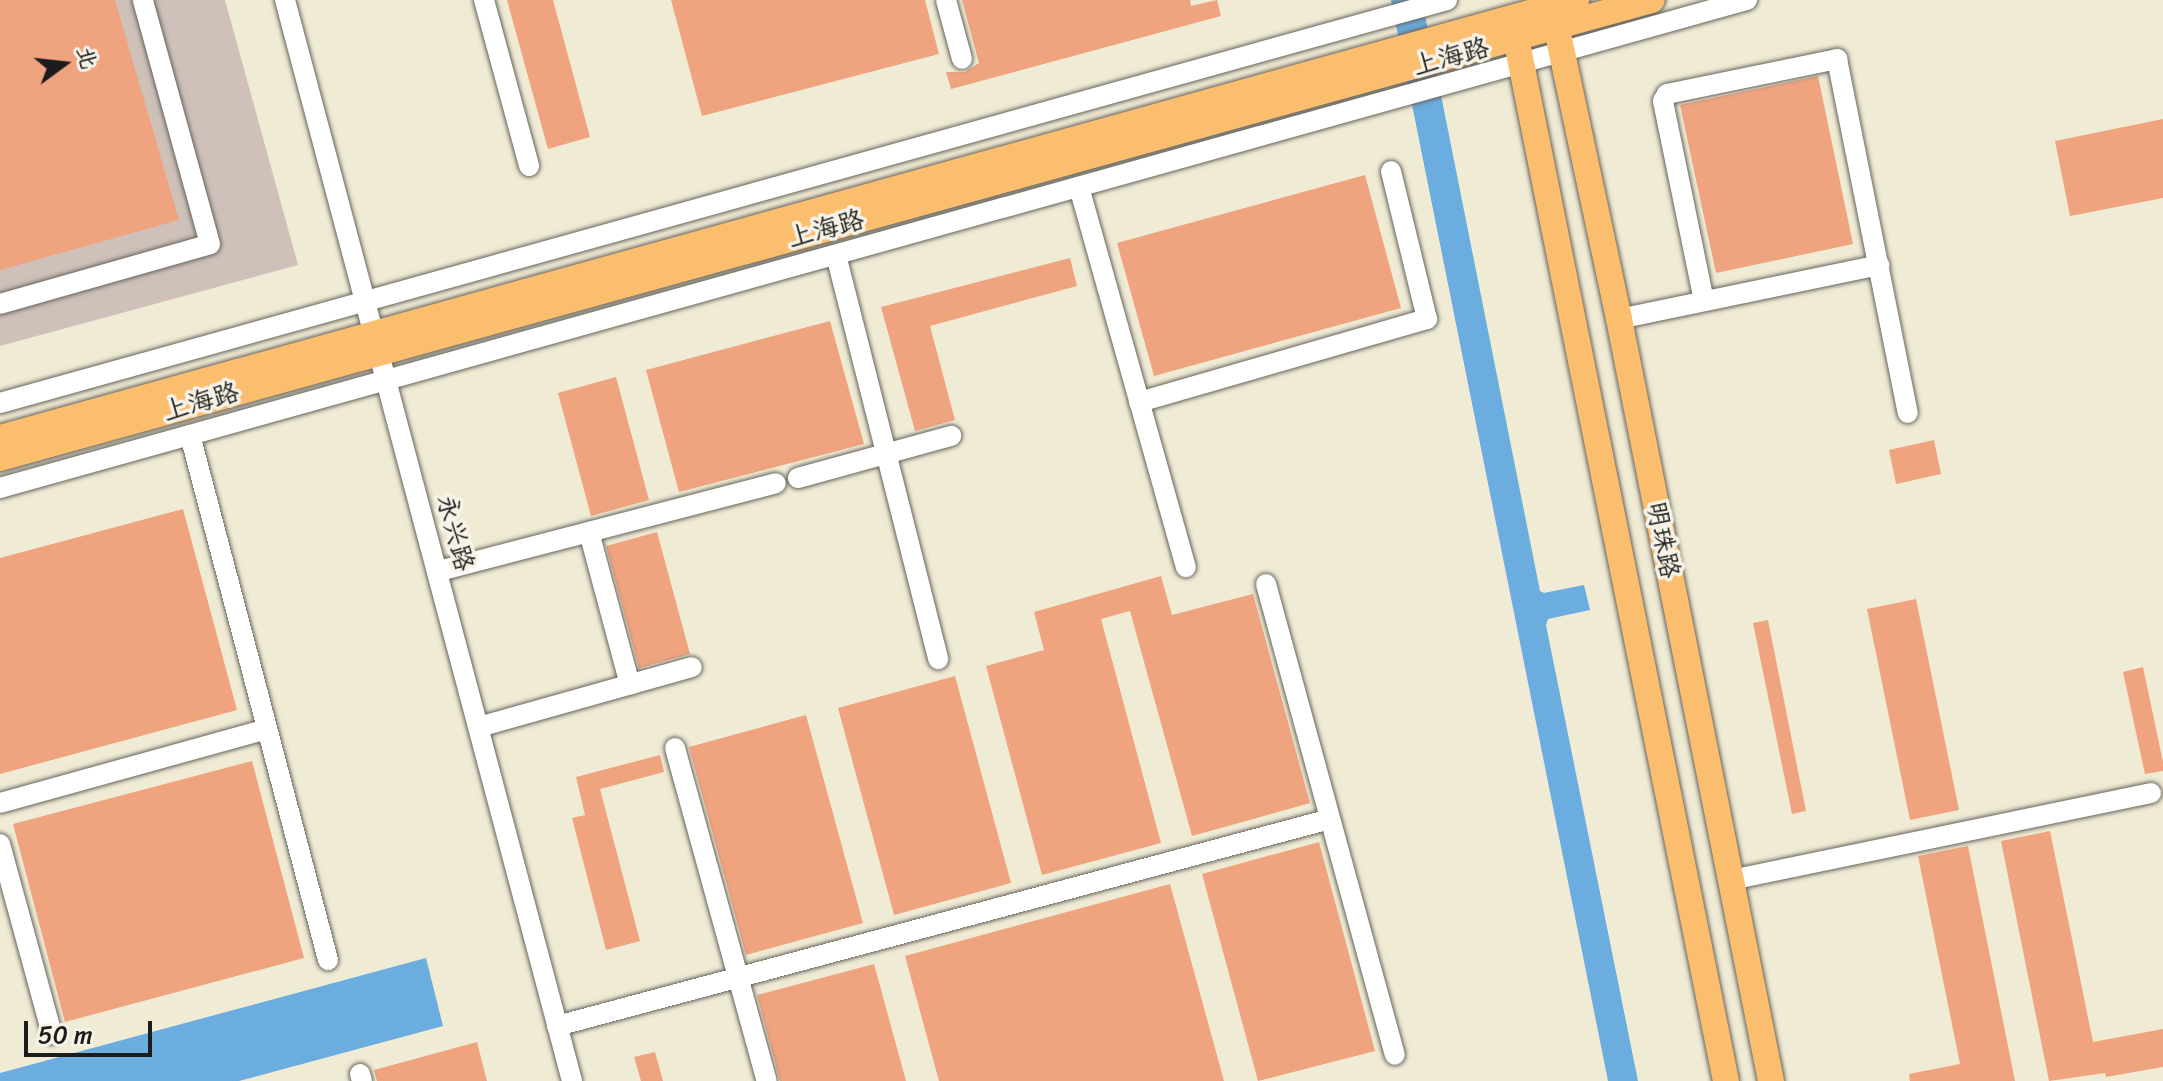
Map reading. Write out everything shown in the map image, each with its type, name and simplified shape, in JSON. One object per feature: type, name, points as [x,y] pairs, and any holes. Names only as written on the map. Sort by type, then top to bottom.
[{"type":"main road","name":"上海路","points":[[0,438],[377,343],[1559,17],[1652,0]]},
{"type":"main road","name":"明珠路","points":[[1559,17],[1771,1081]]},
{"type":"main road","name":"明珠路","points":[[1514,30],[1726,1081]]},
{"type":"main road","name":"上海路","points":[[0,458],[377,343]]},
{"type":"street","points":[[0,304],[210,244],[143,0]]},
{"type":"street","name":"永兴路","points":[[285,0],[572,1081]]},
{"type":"street","points":[[484,0],[529,166]]},
{"type":"street","points":[[946,0],[962,59]]},
{"type":"street","points":[[0,403],[1447,0]]},
{"type":"street","points":[[1559,17],[1747,0]]},
{"type":"street","points":[[0,488],[1079,187],[1514,30]]},
{"type":"street","points":[[1704,301],[1663,101],[1667,94],[1837,59],[1908,413]]},
{"type":"street","points":[[1139,402],[1427,319],[1391,171]]},
{"type":"street","points":[[1079,187],[1186,567]]},
{"type":"street","points":[[836,255],[938,659]]},
{"type":"street","points":[[1619,319],[1879,265]]},
{"type":"street","points":[[190,435],[328,960]]},
{"type":"street","points":[[798,478],[951,436]]},
{"type":"street","points":[[439,571],[776,483]]},
{"type":"street","points":[[589,532],[630,685]]},
{"type":"street","points":[[1266,584],[1395,1055]]},
{"type":"street","points":[[479,727],[692,667]]},
{"type":"street","points":[[0,803],[267,729]]},
{"type":"street","points":[[675,748],[767,1081]]},
{"type":"street","points":[[1731,880],[2151,793]]},
{"type":"street","points":[[557,1026],[1330,819]]},
{"type":"street","points":[[0,844],[52,1034]]},
{"type":"shaded area","points":[[0,0],[225,0],[298,265],[0,346]]},
{"type":"water","points":[[1391,0],[1422,0],[1540,591],[1544,593],[1584,585],[1590,610],[1548,619],[1546,625],[1638,1081],[1608,1081]]},
{"type":"water","points":[[426,958],[443,1026],[239,1081],[0,1081],[0,1073]]},
{"type":"building","points":[[0,0],[115,0],[179,220],[0,270]]},
{"type":"building","points":[[507,0],[553,0],[590,137],[548,149]]},
{"type":"building","points":[[671,0],[925,0],[939,54],[702,116]]},
{"type":"building","points":[[962,0],[1190,0],[1191,6],[1217,0],[1221,16],[951,89],[946,72],[965,72],[979,63]]},
{"type":"building","points":[[1818,76],[1853,244],[1716,273],[1680,105]]},
{"type":"building","points":[[2163,119],[2163,198],[2070,216],[2055,141]]},
{"type":"building","points":[[1365,175],[1401,308],[1154,376],[1117,243]]},
{"type":"building","points":[[1070,258],[1077,286],[930,326],[955,420],[915,431],[881,307]]},
{"type":"building","points":[[830,321],[864,444],[679,492],[646,370]]},
{"type":"building","points":[[616,377],[649,500],[591,516],[558,393]]},
{"type":"building","points":[[1934,440],[1941,474],[1896,484],[1889,450]]},
{"type":"building","points":[[183,509],[237,710],[0,774],[0,558]]},
{"type":"building","points":[[657,532],[690,654],[639,668],[606,546]]},
{"type":"building","points":[[1161,576],[1172,615],[1253,594],[1310,803],[1192,836],[1130,611],[1101,619],[1161,843],[1042,875],[986,666],[1044,650],[1034,612]]},
{"type":"building","points":[[1916,599],[1959,810],[1910,820],[1867,609]]},
{"type":"building","points":[[1768,620],[1806,811],[1792,814],[1753,623]]},
{"type":"building","points":[[2143,667],[2163,762],[2163,771],[2145,774],[2123,672]]},
{"type":"building","points":[[955,676],[1011,883],[894,915],[838,708]]},
{"type":"building","points":[[806,715],[863,923],[746,955],[689,747]]},
{"type":"building","points":[[660,755],[664,772],[600,789],[640,941],[606,950],[572,818],[585,815],[576,777]]},
{"type":"building","points":[[252,761],[304,958],[65,1022],[13,824]]},
{"type":"building","points":[[2050,831],[2093,1042],[2163,1029],[2163,1067],[2106,1077],[2105,1073],[2049,1081],[2001,841]]},
{"type":"building","points":[[1319,842],[1375,1051],[1258,1081],[1202,874]]},
{"type":"building","points":[[1968,846],[2015,1081],[1910,1081],[1909,1074],[1960,1064],[1918,856]]},
{"type":"building","points":[[1170,884],[1224,1081],[939,1081],[905,956]]},
{"type":"building","points":[[874,964],[906,1081],[780,1081],[757,995]]},
{"type":"building","points":[[477,1042],[487,1081],[377,1081],[374,1070]]},
{"type":"building","points":[[655,1052],[663,1081],[641,1081],[634,1057]]}]
